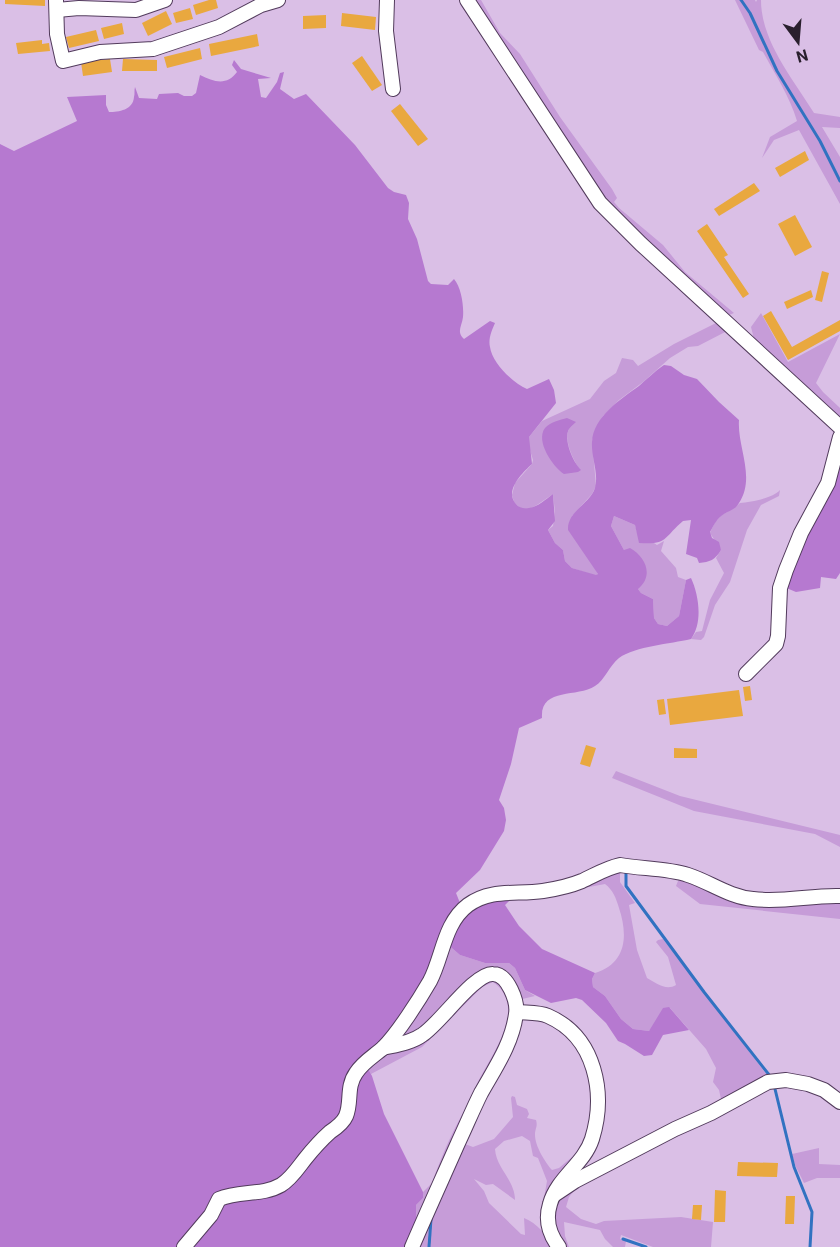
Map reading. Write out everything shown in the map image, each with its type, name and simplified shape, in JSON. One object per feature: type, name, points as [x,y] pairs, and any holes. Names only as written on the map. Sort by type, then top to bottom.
[{"type":"street","points":[[165,0],[136,10],[56,5],[57,34],[63,61],[100,52],[153,49],[219,27],[261,5],[278,0]]},
{"type":"street","points":[[384,0],[393,89]]},
{"type":"street","points":[[467,0],[600,203],[641,244],[840,427]]},
{"type":"street","points":[[746,674],[776,644],[780,588],[801,533],[828,483],[840,437]]},
{"type":"street","points":[[184,1247],[211,1215],[219,1199],[238,1193],[269,1190],[285,1182],[315,1147],[341,1123],[347,1115],[349,1087],[354,1076],[361,1065],[383,1048],[429,982],[436,969],[444,942],[458,915],[467,905],[490,894],[558,888],[620,865],[687,874],[724,892],[750,899],[782,900],[822,895],[840,896]]},
{"type":"street","points":[[383,1048],[419,1037],[483,977],[494,974],[502,976],[515,1001],[517,1012],[501,1061],[482,1092],[412,1247]]},
{"type":"street","points":[[517,1012],[547,1015],[561,1023],[581,1043],[588,1055],[597,1082],[598,1105],[592,1140],[584,1155],[559,1183],[550,1202],[548,1224],[552,1237],[559,1247]]},
{"type":"street","points":[[554,1195],[575,1181],[675,1129],[718,1110],[768,1082],[786,1080],[808,1084],[824,1090],[840,1102]]},
{"type":"shaded area","points":[[473,0],[481,0],[500,33],[520,54],[560,117],[612,189],[617,198],[614,202],[619,208],[663,245],[685,272],[734,313],[729,315],[629,225],[605,199]]},
{"type":"shaded area","points":[[735,0],[740,0],[749,13],[777,71],[820,141],[840,183],[840,204],[799,130],[774,140],[762,158],[770,137],[797,121],[786,94],[763,52],[759,50]]},
{"type":"shaded area","points":[[742,0],[755,0],[756,2],[761,0],[762,15],[772,45],[814,113],[840,117],[840,128],[822,127],[840,157],[840,179],[821,140],[778,71],[751,12]]},
{"type":"shaded area","points":[[234,60],[241,69],[271,78],[258,79],[261,97],[266,98],[280,73],[284,72],[280,89],[294,99],[306,94],[355,145],[388,188],[406,195],[409,203],[408,219],[417,239],[428,281],[431,284],[448,285],[454,279],[462,296],[463,317],[460,331],[464,339],[490,321],[495,323],[490,338],[490,347],[504,372],[527,389],[549,379],[556,403],[529,437],[532,464],[516,482],[512,494],[517,505],[525,508],[542,503],[553,494],[555,521],[548,530],[555,543],[563,550],[565,561],[572,568],[598,574],[568,530],[571,518],[589,499],[595,488],[592,442],[597,425],[616,403],[664,365],[671,366],[684,375],[697,379],[739,420],[746,483],[744,493],[737,505],[719,518],[710,532],[712,538],[719,542],[721,550],[712,560],[706,562],[699,563],[697,558],[686,554],[691,520],[683,521],[660,541],[639,543],[635,525],[614,516],[611,526],[624,550],[630,548],[644,562],[646,578],[638,589],[653,599],[654,618],[658,624],[667,626],[679,616],[686,580],[691,578],[698,609],[695,632],[691,639],[626,654],[616,661],[595,686],[587,690],[553,697],[543,708],[542,718],[519,728],[511,764],[499,800],[504,808],[506,820],[504,831],[480,870],[456,893],[462,908],[413,1002],[369,1056],[345,1114],[284,1181],[237,1191],[181,1247],[0,1247],[0,144],[14,151],[77,121],[67,97],[106,95],[109,112],[121,111],[131,105],[135,87],[139,98],[157,99],[159,94],[178,93],[192,96],[196,93],[200,75],[220,81],[233,76],[237,72],[232,65]]},
{"type":"shaded area","points":[[761,313],[788,362],[840,334],[816,383],[840,408],[840,420],[754,339],[751,327]]},
{"type":"shaded area","points":[[720,321],[729,330],[698,346],[688,347],[670,358],[603,416],[592,440],[596,486],[592,494],[572,516],[598,574],[596,576],[572,568],[565,561],[563,550],[555,543],[548,530],[553,526],[555,512],[553,494],[529,509],[520,508],[514,502],[512,495],[515,483],[532,464],[529,437],[542,421],[590,399],[604,381],[616,373],[622,358],[633,360],[638,366],[674,344]],"holes":[[[570,428],[568,444],[580,470],[546,451]]]},
{"type":"shaded area","points":[[567,418],[576,422],[569,429],[567,438],[572,456],[581,470],[564,474],[555,466],[547,453],[542,433],[550,424]]},
{"type":"shaded area","points":[[840,441],[840,573],[836,579],[821,577],[820,588],[796,592],[784,587]]},
{"type":"shaded area","points":[[780,490],[779,496],[761,505],[747,530],[730,582],[715,605],[704,637],[701,640],[691,639],[696,632],[702,631],[710,600],[724,573],[716,558],[721,550],[710,533],[715,523],[740,503],[756,501]]},
{"type":"shaded area","points":[[614,516],[635,525],[637,532],[657,545],[664,541],[661,551],[676,568],[678,577],[686,580],[679,616],[667,626],[658,624],[654,618],[653,599],[638,589],[624,550],[611,526]]},
{"type":"shaded area","points":[[616,771],[680,796],[840,835],[840,847],[815,834],[694,811],[612,778]]},
{"type":"shaded area","points":[[620,867],[620,882],[635,903],[629,905],[637,950],[647,978],[665,987],[676,985],[668,957],[656,942],[663,939],[768,1079],[582,1171],[721,1099],[719,1090],[713,1082],[716,1068],[706,1049],[670,1008],[649,1031],[633,1029],[621,1019],[605,996],[593,987],[592,979],[595,973],[614,962],[619,955],[624,938],[622,918],[614,894],[605,884],[573,890]]},
{"type":"shaded area","points":[[680,876],[723,894],[840,898],[840,919],[700,904],[676,886]]},
{"type":"shaded area","points":[[515,895],[505,905],[519,926],[542,949],[595,973],[592,979],[593,987],[605,996],[621,1019],[633,1029],[649,1031],[663,1008],[669,1007],[689,1030],[663,1035],[652,1055],[644,1056],[618,1041],[606,1023],[582,1000],[576,998],[551,1003],[525,990],[515,968],[509,963],[485,963],[460,955],[446,943],[469,907]]},
{"type":"shaded area","points":[[446,943],[460,955],[485,963],[509,963],[515,968],[525,990],[535,996],[518,1000],[493,970],[428,1027],[399,1040]]},
{"type":"shaded area","points":[[499,979],[512,1002],[510,1027],[416,1227],[416,1205],[423,1198],[423,1192],[432,1183],[449,1140],[504,1031],[508,1018],[508,1004],[503,992],[493,982],[482,987],[422,1047],[371,1074],[366,1065],[400,1047],[484,980]]},
{"type":"shaded area","points":[[366,1065],[372,1076],[384,1114],[423,1192],[423,1198],[416,1205],[416,1228],[408,1247],[187,1247],[221,1201],[287,1184],[350,1101]]},
{"type":"shaded area","points":[[512,1096],[515,1097],[517,1105],[527,1109],[529,1114],[527,1118],[536,1120],[537,1144],[552,1170],[559,1168],[578,1152],[544,1198],[547,1181],[538,1158],[533,1156],[530,1141],[522,1136],[504,1141],[495,1149],[496,1156],[512,1186],[515,1200],[493,1184],[486,1185],[474,1179],[484,1191],[489,1203],[521,1234],[525,1235],[524,1218],[537,1226],[555,1247],[415,1247],[474,1121],[465,1144],[473,1147],[494,1139],[513,1117]]},
{"type":"shaded area","points":[[819,1148],[819,1164],[840,1165],[840,1178],[817,1178],[804,1183],[792,1154]]},
{"type":"shaded area","points":[[578,1186],[569,1197],[566,1207],[581,1219],[596,1224],[604,1221],[681,1217],[713,1222],[711,1247],[653,1247],[621,1235],[620,1239],[626,1241],[625,1247],[613,1247],[600,1230],[564,1222],[569,1247],[562,1247],[554,1232],[552,1203]]},
{"type":"building","points":[[5,0],[45,0],[45,6],[5,4]]},
{"type":"building","points":[[216,0],[218,8],[196,15],[193,5]]},
{"type":"building","points":[[190,8],[193,19],[176,23],[173,13]]},
{"type":"building","points":[[166,11],[172,24],[148,36],[142,23]]},
{"type":"building","points":[[342,13],[376,17],[375,30],[341,26]]},
{"type":"building","points":[[326,15],[326,28],[303,29],[303,16]]},
{"type":"building","points":[[122,23],[124,34],[104,39],[101,28]]},
{"type":"building","points":[[96,30],[99,41],[69,48],[66,37]]},
{"type":"building","points":[[257,34],[259,46],[211,56],[209,44]]},
{"type":"building","points":[[42,40],[42,44],[49,43],[50,51],[18,54],[16,43]]},
{"type":"building","points":[[200,48],[202,59],[167,68],[164,57]]},
{"type":"building","points":[[362,56],[382,85],[372,91],[352,63]]},
{"type":"building","points":[[110,59],[112,72],[83,76],[81,62]]},
{"type":"building","points":[[123,59],[157,60],[157,71],[122,71]]},
{"type":"building","points":[[400,104],[428,139],[418,146],[391,111]]},
{"type":"building","points":[[805,151],[809,160],[780,177],[775,168]]},
{"type":"building","points":[[754,183],[760,191],[719,216],[714,209]]},
{"type":"building","points":[[795,215],[812,247],[795,256],[778,224]]},
{"type":"building","points":[[707,224],[728,255],[724,257],[749,294],[743,298],[697,231]]},
{"type":"building","points":[[822,271],[829,273],[822,302],[815,300]]},
{"type":"building","points":[[811,290],[813,297],[787,309],[784,302]]},
{"type":"building","points":[[771,311],[792,347],[840,320],[840,331],[788,360],[763,316]]},
{"type":"building","points":[[750,686],[752,700],[745,701],[743,687]]},
{"type":"building","points":[[739,690],[743,716],[670,725],[667,699]]},
{"type":"building","points":[[664,699],[666,714],[659,715],[657,700]]},
{"type":"building","points":[[586,745],[596,748],[590,767],[580,764]]},
{"type":"building","points":[[674,748],[697,749],[697,758],[674,758]]},
{"type":"building","points":[[738,1162],[778,1163],[777,1177],[737,1176]]},
{"type":"building","points":[[715,1190],[726,1191],[725,1222],[714,1222]]},
{"type":"building","points":[[786,1196],[795,1196],[794,1224],[785,1224]]},
{"type":"building","points":[[693,1205],[702,1205],[701,1220],[692,1219]]},
{"type":"waterway","points":[[741,0],[750,13],[777,71],[820,141],[840,181]]},
{"type":"waterway","points":[[626,873],[626,886],[704,992],[770,1076]]},
{"type":"waterway","points":[[775,1089],[794,1167],[812,1212],[810,1247]]},
{"type":"waterway","points":[[429,1247],[431,1219]]},
{"type":"waterway","points":[[623,1239],[646,1247]]}]
